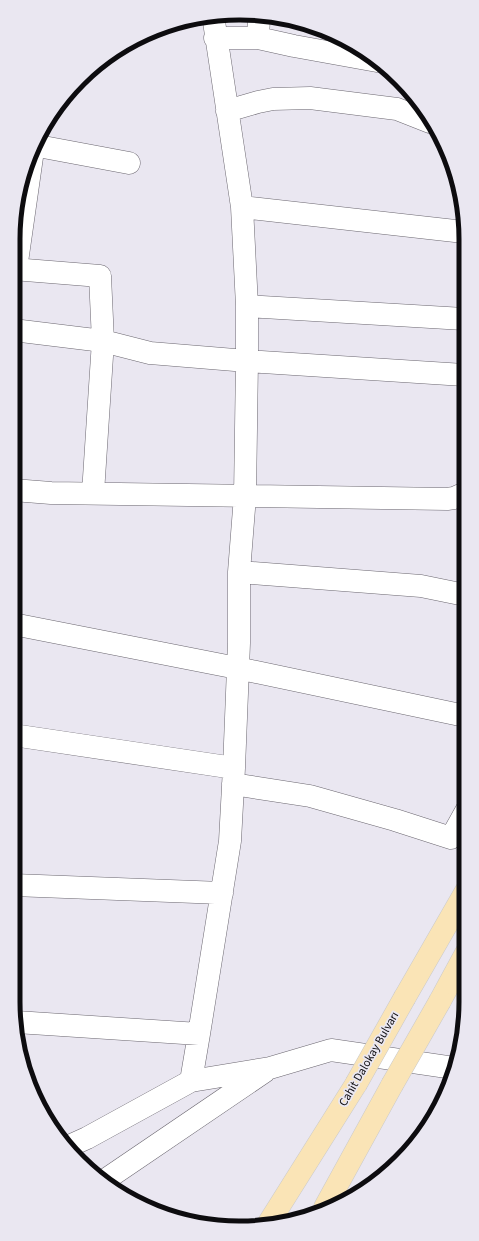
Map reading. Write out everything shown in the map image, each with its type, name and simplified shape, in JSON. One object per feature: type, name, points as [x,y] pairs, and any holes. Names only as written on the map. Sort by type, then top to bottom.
[{"type":"main road","name":"Cahit Dalokay Bulvarı","points":[[271,1219],[356,1084],[459,903]]},
{"type":"main road","points":[[328,1202],[459,966]]},
{"type":"street","points":[[190,1081],[230,841],[239,643],[239,572],[245,496],[247,306],[242,207],[213,22]]},
{"type":"street","points":[[215,38],[259,28],[358,55]]},
{"type":"street","points":[[227,111],[273,99],[310,98],[397,109],[423,119]]},
{"type":"street","points":[[41,147],[129,163]]},
{"type":"street","points":[[20,232],[28,179]]},
{"type":"street","points":[[242,207],[459,231]]},
{"type":"street","points":[[20,269],[100,276],[103,341],[92,493]]},
{"type":"street","points":[[247,306],[459,319]]},
{"type":"street","points":[[20,331],[103,341],[150,353],[459,375]]},
{"type":"street","points":[[20,491],[51,493],[447,499],[459,496]]},
{"type":"street","points":[[239,572],[421,586],[459,594]]},
{"type":"street","points":[[20,625],[238,668],[459,715]]},
{"type":"street","points":[[20,736],[234,776],[395,820],[451,838],[459,824]]},
{"type":"street","points":[[20,885],[222,893]]},
{"type":"street","points":[[21,1022],[199,1034]]},
{"type":"street","points":[[73,1144],[190,1081],[270,1068],[331,1050],[449,1067]]},
{"type":"street","points":[[108,1178],[270,1068]]}]
